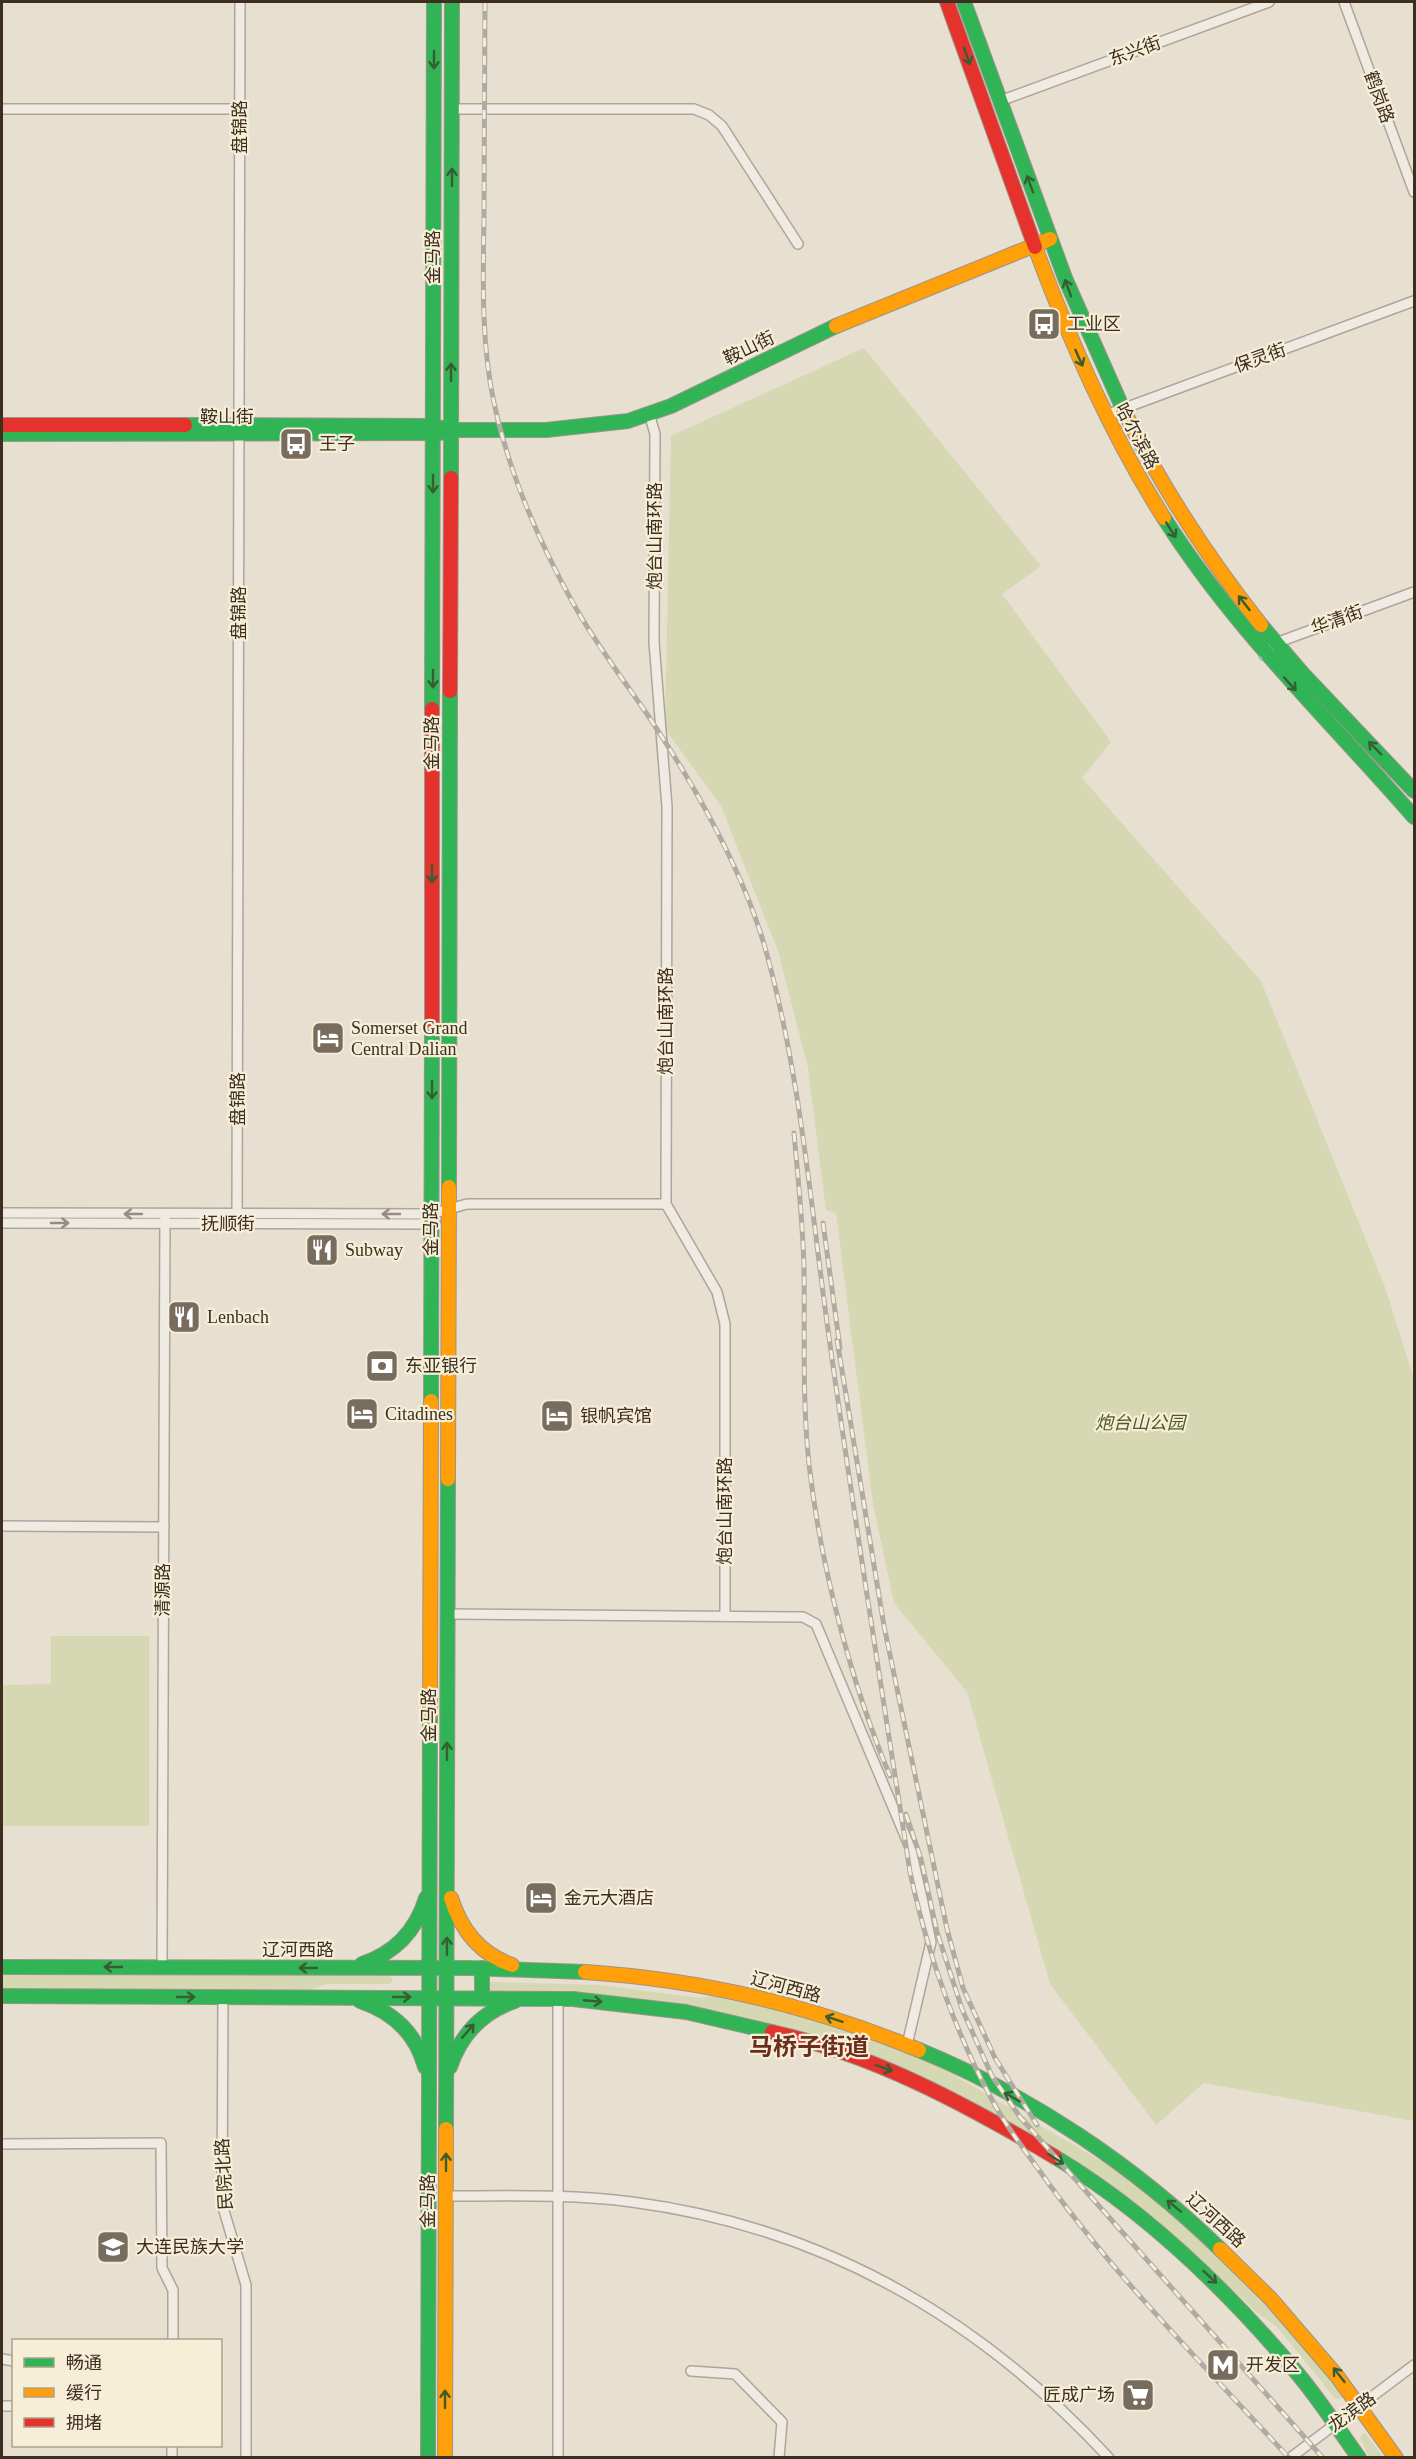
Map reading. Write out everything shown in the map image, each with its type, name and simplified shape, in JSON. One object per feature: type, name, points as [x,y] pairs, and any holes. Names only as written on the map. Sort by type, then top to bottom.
[{"type":"main road","name":"金马路","points":[[428,2457],[435,2]]},
{"type":"main road","name":"金马路","points":[[445,2457],[452,2]]},
{"type":"main road","name":"哈尔滨路","points":[[946,2],[1078,358],[1150,497],[1186,554],[1264,655],[1414,817]]},
{"type":"main road","name":"哈尔滨路","points":[[964,2],[1076,310],[1122,409],[1165,489],[1198,541],[1276,643],[1414,791]]},
{"type":"main road","name":"鞍山街","points":[[2,434],[582,428],[627,421],[671,406],[845,321],[1050,239]]},
{"type":"main road","name":"鞍山街","points":[[2,425],[239,430]]},
{"type":"main road","points":[[346,1968],[384,1956],[402,1942],[414,1927],[424,1906],[430,1881]]},
{"type":"main road","points":[[447,1881],[453,1906],[463,1927],[475,1943],[507,1964],[528,1968]]},
{"type":"main road","name":"辽河西路","points":[[2,1967],[528,1968],[605,1972],[755,1995],[852,2025],[955,2066],[1015,2099],[1143,2181],[1186,2216],[1251,2276],[1317,2348],[1361,2405],[1396,2457]]},
{"type":"main road","points":[[482,1968],[482,1997]]},
{"type":"main road","points":[[2,1996],[558,1997],[686,2011],[777,2032],[898,2073],[966,2104],[1074,2170],[1166,2237],[1214,2280],[1252,2320],[1336,2423],[1359,2457]]},
{"type":"main road","points":[[346,1997],[387,2012],[403,2024],[415,2040],[424,2060],[429,2085]]},
{"type":"main road","points":[[446,2084],[461,2040],[474,2024],[497,2007],[529,1997]]},
{"type":"street","name":"盘锦路","points":[[238,1219],[240,2]]},
{"type":"street","name":"东兴街","points":[[1000,101],[1269,2]]},
{"type":"street","name":"鹤岗路","points":[[1344,2],[1414,192]]},
{"type":"street","points":[[2,109],[240,109]]},
{"type":"street","points":[[452,109],[694,110],[709,115],[722,126],[798,244]]},
{"type":"street","name":"保灵街","points":[[1106,415],[1414,301]]},
{"type":"street","name":"炮台山南环路","points":[[649,413],[655,434],[656,693],[667,807],[666,1204],[717,1292],[725,1324],[725,1616]]},
{"type":"street","name":"华清街","points":[[1264,655],[1276,643],[1414,591]]},
{"type":"street","name":"抚顺街","points":[[2,1223],[165,1219],[431,1219],[449,1209],[467,1204],[666,1204]]},
{"type":"street","name":"抚顺街","points":[[2,1213],[165,1219]]},
{"type":"street","name":"清源路","points":[[162,1967],[165,1219]]},
{"type":"street","points":[[2,1526],[164,1527]]},
{"type":"street","points":[[447,1614],[803,1617],[816,1624],[911,1850],[931,1942],[907,2045]]},
{"type":"street","name":"民院北路","points":[[223,1997],[222,2204],[246,2285],[246,2457]]},
{"type":"street","points":[[558,1997],[558,2457]]},
{"type":"street","points":[[2,2144],[161,2144],[162,2268],[173,2290],[173,2339]]},
{"type":"street","points":[[446,2196],[558,2196],[632,2202],[722,2220],[767,2232],[839,2259],[890,2283],[965,2329],[1024,2376],[1109,2457]]},
{"type":"street","name":"龙滨路","points":[[1290,2457],[1414,2365]]},
{"type":"street","points":[[691,2371],[735,2374],[782,2422],[779,2457]]},
{"type":"green space","name":"炮台山公园","points":[[864,348],[1041,566],[1002,594],[1111,742],[1082,778],[1261,981],[1385,1287],[1414,1379],[1414,2121],[1204,2083],[1156,2125],[1050,1984],[967,1692],[894,1603],[873,1504],[836,1213],[826,1210],[808,1068],[778,951],[721,806],[665,729],[671,436]]},
{"type":"green space","points":[[51,1636],[149,1636],[149,1826],[2,1826],[2,1685],[51,1684]]},
{"type":"green space","points":[[2,1972],[389,1973],[393,1981],[389,1984],[326,1984],[309,1990],[2,1989]]},
{"type":"green space","points":[[488,1982],[601,1985],[698,1998],[721,1995],[850,2030],[933,2063],[1120,2172],[1222,2256],[1307,2344],[1344,2396],[1339,2399],[1334,2397],[1277,2327],[1257,2313],[1189,2248],[1074,2163],[960,2094],[845,2046],[783,2027],[696,2007],[602,1994],[488,1991]]},
{"type":"green space","points":[[1365,2433],[1383,2457],[1369,2457],[1360,2437]]},
{"type":"railway","points":[[485,2],[484,310],[487,357],[494,403],[516,480],[548,555],[590,632],[649,717],[699,798],[743,885],[764,944],[787,1039],[803,1136],[847,1466],[910,1872],[933,1960],[953,2016],[977,2071],[1007,2126],[1097,2246],[1191,2353],[1289,2458]]},
{"type":"railway","points":[[794,1133],[803,1252],[805,1415],[814,1502],[829,1582],[850,1663],[890,1776]]},
{"type":"railway","points":[[823,1223],[840,1348]]},
{"type":"railway","points":[[837,1340],[884,1626],[947,1929],[963,1988],[995,2058],[1037,2125]]},
{"type":"railway","points":[[906,1814],[921,1859],[937,1932],[962,2009],[992,2076],[1020,2117],[1323,2458]]},
{"type":"traffic: fast","points":[[432,709],[434,2]]},
{"type":"traffic: fast","points":[[451,478],[452,2]]},
{"type":"traffic: fast","points":[[964,2],[1065,278],[1123,409]]},
{"type":"traffic: fast","points":[[185,425],[433,426],[451,430],[546,430],[628,421],[671,406],[836,326]]},
{"type":"traffic: fast","points":[[2,434],[440,433]]},
{"type":"traffic: fast","points":[[1164,518],[1220,598],[1283,672],[1414,817]]},
{"type":"traffic: fast","points":[[1261,625],[1303,674],[1414,791]]},
{"type":"traffic: fast","points":[[449,1187],[450,691]]},
{"type":"traffic: fast","points":[[431,1401],[432,1022]]},
{"type":"traffic: fast","points":[[446,2129],[448,1479]]},
{"type":"traffic: fast","points":[[428,2458],[430,1715]]},
{"type":"traffic: fast","points":[[362,1964],[385,1954],[403,1939],[416,1921],[426,1898]]},
{"type":"traffic: fast","points":[[2,1967],[468,1968],[585,1972]]},
{"type":"traffic: fast","points":[[482,1968],[482,1997]]},
{"type":"traffic: fast","points":[[2,1996],[573,1999],[686,2012],[772,2032]]},
{"type":"traffic: fast","points":[[360,2001],[383,2011],[402,2025],[416,2044],[425,2067]]},
{"type":"traffic: fast","points":[[450,2067],[460,2044],[474,2026],[492,2011],[515,2001]]},
{"type":"traffic: fast","points":[[919,2050],[1000,2088],[1079,2135],[1153,2189],[1220,2249]]},
{"type":"traffic: fast","points":[[1055,2157],[1122,2202],[1185,2255],[1214,2283],[1271,2342],[1297,2373],[1359,2458]]},
{"type":"traffic: slow","points":[[836,326],[1050,239]]},
{"type":"traffic: slow","points":[[1035,247],[1092,386],[1126,453],[1164,518]]},
{"type":"traffic: slow","points":[[1123,409],[1186,521],[1222,574],[1261,625]]},
{"type":"traffic: slow","points":[[448,1479],[449,1187]]},
{"type":"traffic: slow","points":[[430,1715],[431,1401]]},
{"type":"traffic: slow","points":[[451,1898],[460,1920],[473,1939],[490,1954],[512,1965]]},
{"type":"traffic: slow","points":[[585,1972],[672,1981],[755,1997],[837,2020],[919,2050]]},
{"type":"traffic: slow","points":[[445,2458],[446,2129]]},
{"type":"traffic: slow","points":[[1220,2249],[1271,2299],[1337,2376],[1396,2458]]},
{"type":"traffic: jam","points":[[947,2],[1035,247]]},
{"type":"traffic: jam","points":[[2,425],[185,425]]},
{"type":"traffic: jam","points":[[450,691],[451,478]]},
{"type":"traffic: jam","points":[[432,709],[432,1022]]},
{"type":"traffic: jam","points":[[772,2032],[846,2054],[918,2083],[1055,2157]]},
{"type":"place","name":"工业区","points":[[1044,324]]},
{"type":"place","name":"王子","points":[[296,444]]},
{"type":"place","name":"Somerset Grand Central Dalian","points":[[328,1038]]},
{"type":"place","name":"Subway","points":[[322,1250]]},
{"type":"place","name":"Lenbach","points":[[184,1317]]},
{"type":"place","name":"东亚银行","points":[[382,1366]]},
{"type":"place","name":"Citadines","points":[[362,1414]]},
{"type":"place","name":"银帆宾馆","points":[[557,1416]]},
{"type":"place","name":"金元大酒店","points":[[541,1898]]},
{"type":"place","name":"大连民族大学","points":[[113,2247]]},
{"type":"place","name":"开发区","points":[[1223,2365]]},
{"type":"place","name":"匠成广场","points":[[1138,2395]]},
{"type":"district","name":"马桥子街道","points":[[809,2047]]}]
